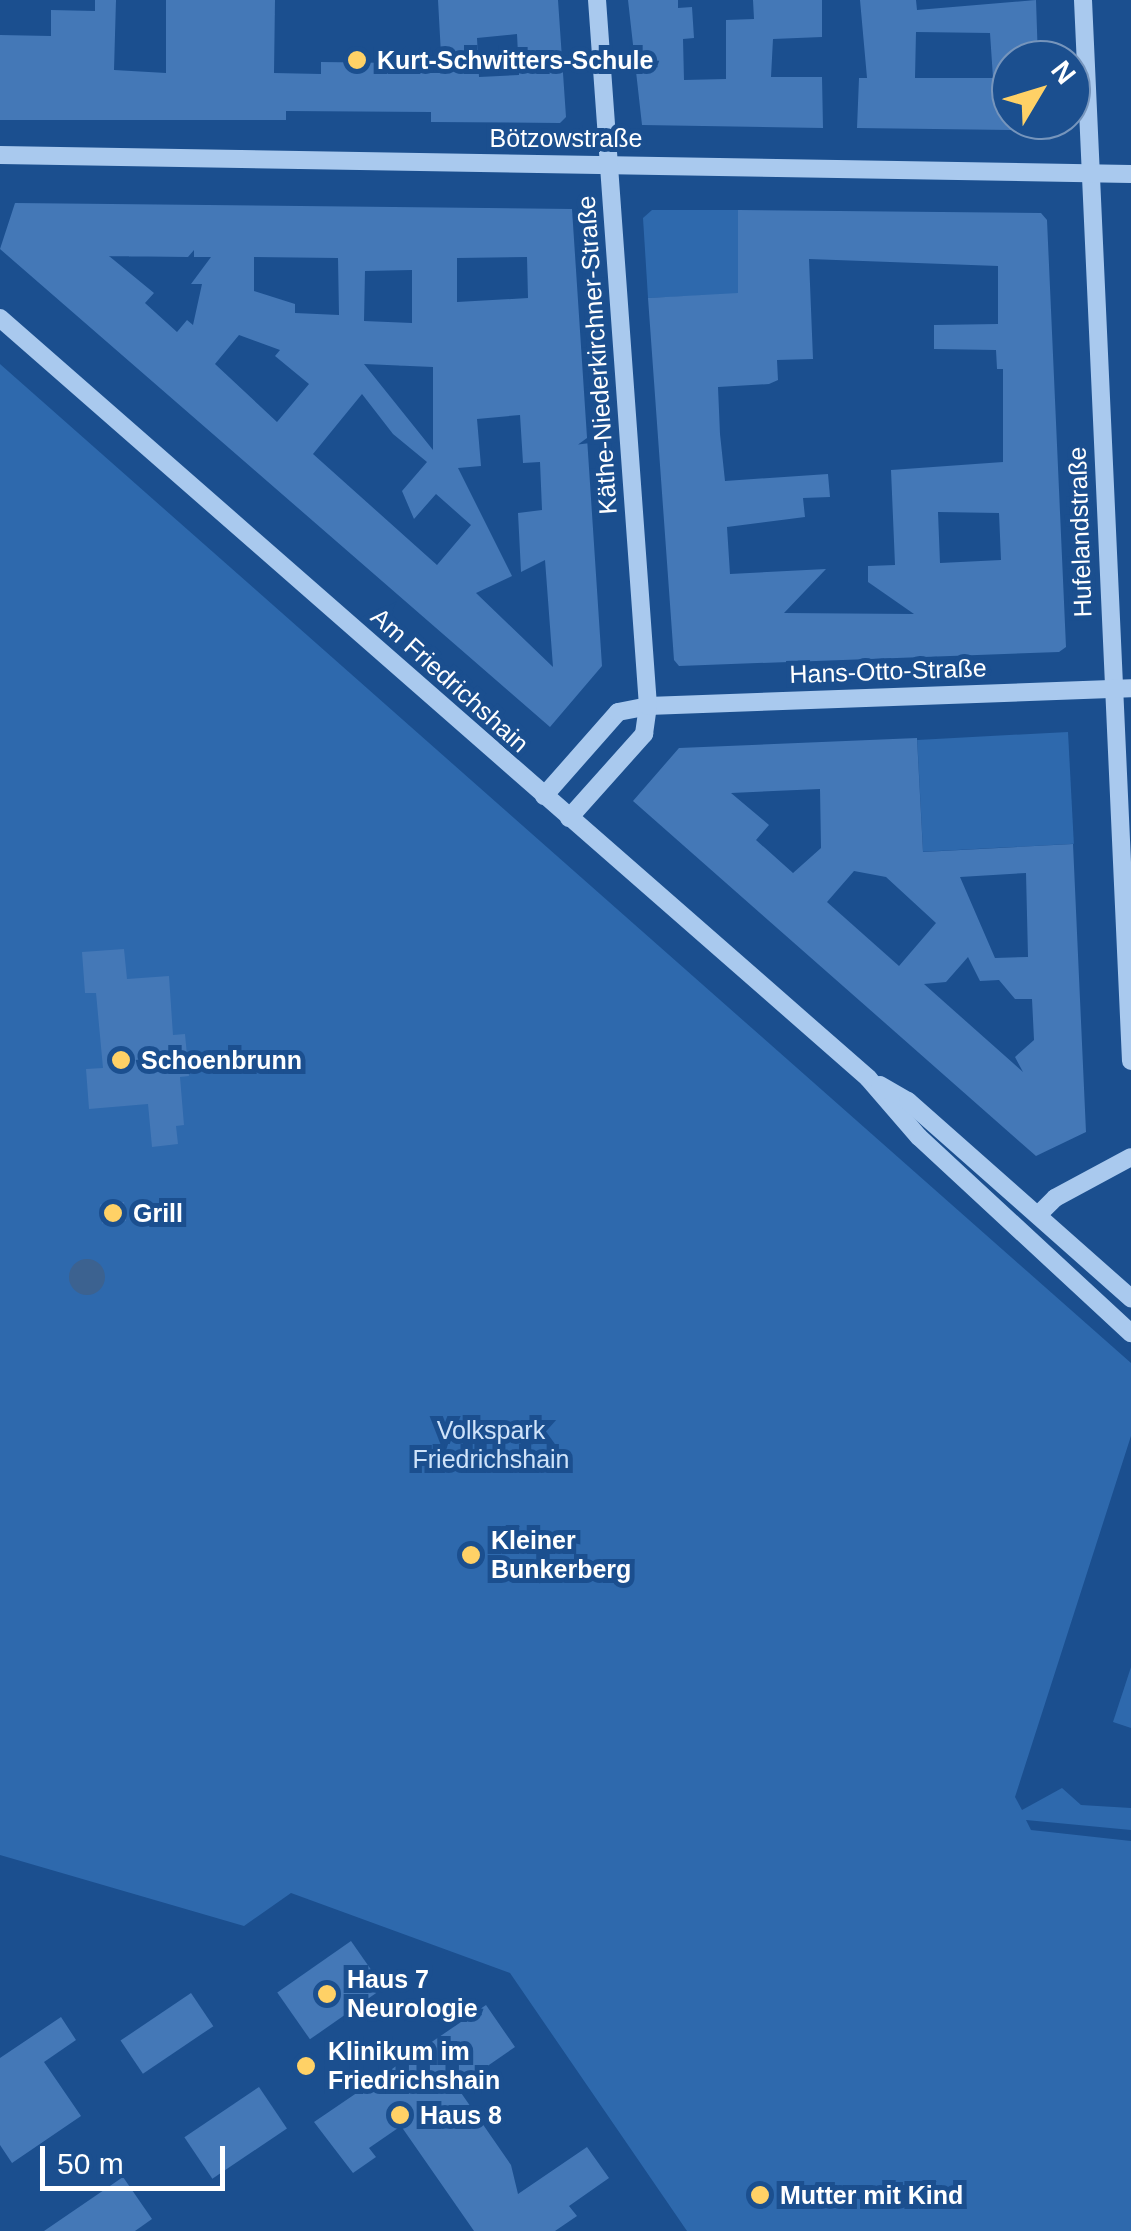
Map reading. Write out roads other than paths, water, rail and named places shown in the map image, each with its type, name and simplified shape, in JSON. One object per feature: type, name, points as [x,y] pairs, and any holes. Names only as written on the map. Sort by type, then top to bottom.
[{"type":"street","name":"Käthe-Niederkirchner-Straße","points":[[569,818],[644,734],[648,706],[597,0]]},
{"type":"street","name":"Hufelandstraße","points":[[1083,0],[1111,688],[1131,1061]]},
{"type":"street","name":"Bötzowstraße","points":[[0,155],[608,162],[1131,174]]},
{"type":"street","name":"Am Friedrichshain","points":[[0,318],[868,1078],[919,1137],[1131,1333]]},
{"type":"street","name":"Hans-Otto-Straße","points":[[648,706],[1131,688]]},
{"type":"street","points":[[544,796],[618,712],[648,706]]},
{"type":"street","name":"Am Friedrichshain","points":[[868,1078],[908,1100],[1131,1298]]},
{"type":"street","points":[[1038,1215],[1055,1198],[1131,1157]]},
{"type":"place","name":"Kurt-Schwitters-Schule","points":[[357,60]]},
{"type":"place","name":"Schoenbrunn","points":[[121,1060]]},
{"type":"place","name":"Grill","points":[[113,1213]]},
{"type":"place","name":"Kleiner Bunkerberg","points":[[471,1555]]},
{"type":"place","name":"Haus 7 Neurologie","points":[[327,1994]]},
{"type":"place","name":"Klinikum im Friedrichshain","points":[[306,2066]]},
{"type":"place","name":"Haus 8","points":[[400,2115]]},
{"type":"place","name":"Mutter mit Kind","points":[[760,2195]]},
{"type":"park label","name":"Volkspark Friedrichshain","points":[[491,1446]]}]
